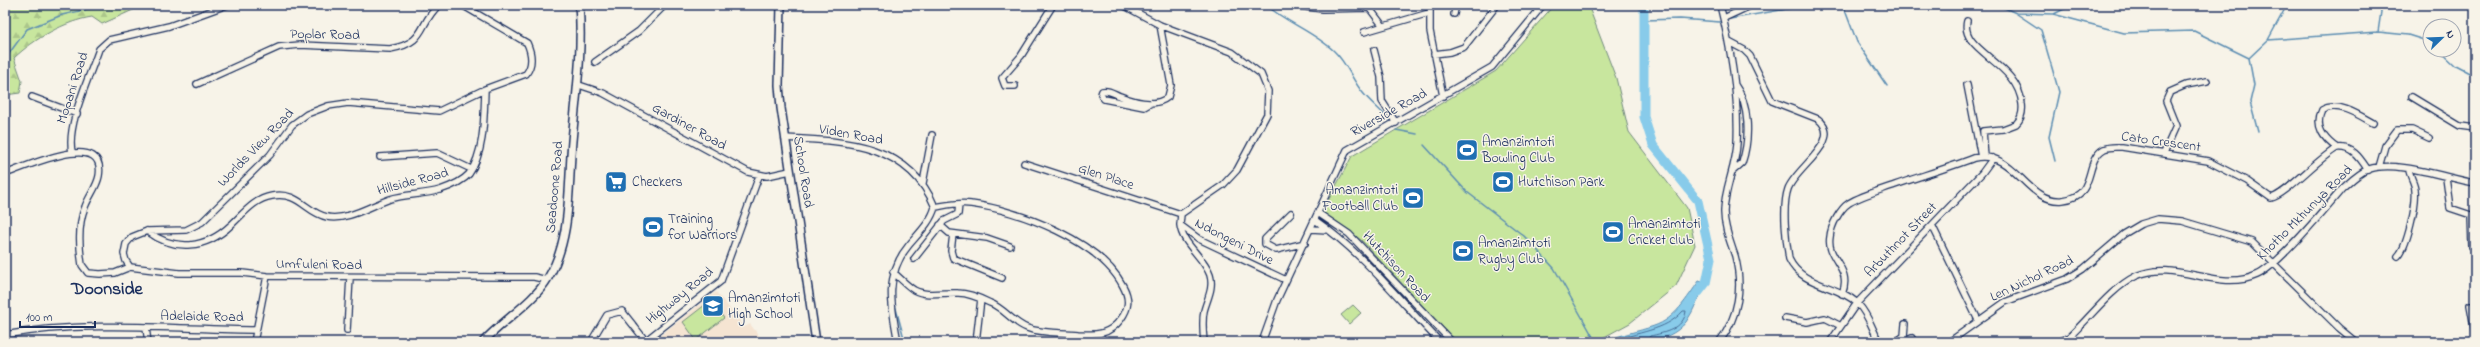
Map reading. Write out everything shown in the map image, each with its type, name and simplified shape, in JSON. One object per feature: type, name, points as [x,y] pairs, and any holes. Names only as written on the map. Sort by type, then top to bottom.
[{"type":"street","name":"Mopani Road","points":[[72,152],[70,141],[77,114],[99,50],[103,44],[109,40],[179,23],[227,5]]},
{"type":"street","name":"Poplar Road","points":[[197,84],[279,47],[300,45],[390,49],[405,46],[421,33],[439,5]]},
{"type":"street","points":[[462,5],[522,39],[530,49],[530,69],[520,78],[485,89]]},
{"type":"street","name":"Seadoone Road","points":[[483,342],[547,280],[555,265],[562,241],[579,85],[581,24],[579,5]]},
{"type":"street","points":[[595,62],[639,31],[665,5]]},
{"type":"street","name":"School Road","points":[[781,5],[779,84],[784,138],[816,342]]},
{"type":"street","points":[[1015,86],[1005,86],[1002,78],[1021,56],[1053,5]]},
{"type":"street","name":"Ndongeni Drive","points":[[1124,5],[1160,25],[1232,52],[1261,74],[1268,91],[1266,114],[1237,170],[1223,185],[1181,214],[1180,225],[1199,239],[1286,280]]},
{"type":"street","points":[[1288,5],[1322,9],[1368,6],[1383,26]]},
{"type":"street","points":[[1430,5],[1429,13],[1434,54],[1443,96]]},
{"type":"street","points":[[1454,14],[1456,5]]},
{"type":"street","points":[[1434,54],[1461,49],[1497,5]]},
{"type":"street","name":"Riverside Road","points":[[1262,342],[1266,326],[1286,280],[1305,243],[1347,150],[1443,96],[1497,62],[1543,5]]},
{"type":"street","points":[[1719,342],[1733,318],[1739,289],[1739,274],[1725,227],[1724,212],[1737,143],[1734,85],[1729,42],[1720,5]]},
{"type":"street","points":[[1724,18],[1752,5]]},
{"type":"street","points":[[1364,32],[1429,13]]},
{"type":"street","points":[[1967,21],[1966,29],[1969,40],[2015,80],[2021,98],[2023,113],[2016,124],[2003,129],[1988,128],[1983,131],[1983,156]]},
{"type":"street","points":[[1151,103],[1119,96],[1107,90],[1102,93],[1104,99],[1144,107],[1151,103],[1163,101],[1168,97],[1171,91],[1160,25]]},
{"type":"street","points":[[1729,42],[1744,50],[1750,56],[1772,101],[1818,120],[1824,125],[1827,134],[1824,144],[1796,174],[1786,193],[1788,251],[1791,263],[1800,273],[1857,303],[1879,342]]},
{"type":"street","points":[[1374,50],[1381,77],[1382,101],[1396,123]]},
{"type":"street","points":[[2164,153],[2176,126],[2166,101],[2170,92],[2186,85],[2208,81]]},
{"type":"street","name":"Gardiner Road","points":[[579,85],[603,93],[748,172],[759,176]]},
{"type":"street","points":[[1732,171],[1742,163],[1746,135],[1744,100],[1734,85]]},
{"type":"street","points":[[1967,85],[1983,156]]},
{"type":"street","name":"Hillside Road","points":[[147,231],[166,242],[179,246],[194,245],[212,238],[231,225],[252,204],[273,195],[295,198],[317,214],[336,218],[396,197],[429,192],[450,186],[464,179],[472,168],[479,143],[485,89]]},
{"type":"street","name":"Worlds View Road","points":[[130,267],[124,254],[126,244],[132,237],[147,231],[186,230],[202,222],[270,155],[292,125],[316,110],[348,103],[439,111],[485,89]]},
{"type":"street","points":[[2412,97],[2460,126],[2475,128]]},
{"type":"street","points":[[32,98],[77,114]]},
{"type":"street","points":[[2368,170],[2358,156],[2350,149],[2337,148],[2321,132],[2319,124],[2322,110],[2334,107],[2350,110],[2373,123]]},
{"type":"street","points":[[2379,167],[2385,146],[2397,130],[2412,130],[2429,138]]},
{"type":"street","points":[[923,184],[932,135]]},
{"type":"street","name":"Viden Road","points":[[784,138],[829,142],[882,152],[906,165],[923,184],[935,207]]},
{"type":"street","name":"Cato Crescent","points":[[1983,156],[2001,160],[2040,195],[2048,199],[2061,200],[2075,197],[2084,189],[2096,159],[2103,150],[2122,147],[2208,161],[2223,167],[2271,198],[2284,193],[2298,177],[2337,148]]},
{"type":"street","points":[[5,174],[72,152]]},
{"type":"street","name":"Umfuleni Road","points":[[72,152],[84,152],[91,155],[100,169],[97,183],[85,206],[80,226],[82,265],[84,270],[92,274],[115,273],[130,267],[179,273],[242,273],[267,276],[529,277],[547,280]]},
{"type":"street","points":[[380,158],[437,153],[472,168]]},
{"type":"street","points":[[1842,294],[1846,285],[1846,276],[1830,246],[1830,237],[1834,223],[1848,204],[1883,189],[1983,156]]},
{"type":"street","name":"Arbuthnot Street","points":[[1830,342],[1857,303],[1987,168],[1993,158]]},
{"type":"street","name":"Glen Place","points":[[1024,163],[1181,214]]},
{"type":"street","name":"Khotho Mkhunya Road","points":[[2058,342],[2069,337],[2122,284],[2137,276],[2167,270],[2220,281],[2238,281],[2259,275],[2274,262],[2342,189],[2354,178],[2368,170],[2379,167],[2409,170],[2475,183]]},
{"type":"street","points":[[2398,256],[2404,247],[2415,202],[2415,188],[2409,170]]},
{"type":"street","points":[[759,176],[768,176],[790,171]]},
{"type":"street","name":"Highway Road","points":[[645,341],[721,281],[759,176]]},
{"type":"street","points":[[2446,178],[2450,208],[2471,215],[2472,246]]},
{"type":"street","points":[[914,259],[940,225],[947,218],[958,214],[959,204]]},
{"type":"street","points":[[893,272],[914,290],[923,293],[959,293],[994,304],[1028,328],[1093,335],[1101,334],[1115,326],[1129,306],[1125,289],[1117,274],[1081,244],[1036,222],[1005,212],[970,204],[935,207],[930,220],[903,252],[893,272],[890,295],[898,342]]},
{"type":"street","points":[[1292,213],[1265,239],[1265,244],[1276,250],[1305,243]]},
{"type":"street","name":"Hutchison Road","points":[[1318,213],[1349,234],[1452,342]]},
{"type":"street","name":"Hutchison Road","points":[[1315,220],[1330,230],[1363,258],[1440,342]]},
{"type":"street","name":"Len Nichol Road","points":[[1949,342],[2005,302],[2067,279],[2083,269],[2124,234],[2149,220],[2182,221],[2248,239],[2274,262],[2342,331],[2356,342]]},
{"type":"street","points":[[940,225],[953,234],[987,238],[1010,246]]},
{"type":"street","points":[[1180,225],[1182,234],[1201,258],[1210,276],[1212,285],[1203,320],[1204,342]]},
{"type":"street","points":[[1932,225],[1978,320]]},
{"type":"street","points":[[1311,229],[1330,230]]},
{"type":"street","points":[[953,234],[951,252],[953,258],[1002,278]]},
{"type":"street","points":[[254,342],[267,276]]},
{"type":"street","points":[[346,330],[350,277]]},
{"type":"street","points":[[976,342],[981,299]]},
{"type":"street","points":[[2470,305],[2475,332]]},
{"type":"street","points":[[592,340],[607,315],[622,311],[645,341]]},
{"type":"street","points":[[1785,318],[1807,322],[1824,318],[1841,326]]},
{"type":"street","points":[[1896,342],[1904,336],[1905,324]]},
{"type":"street","name":"Adelaide Road","points":[[5,335],[57,326],[256,330]]},
{"type":"street","points":[[146,328],[148,342]]},
{"type":"street","points":[[2475,337],[2475,342]]},
{"type":"street","points":[[1903,342],[1912,338]]},
{"type":"shaded area","name":"Amanzimtoti High School","points":[[716,292],[745,327],[750,324],[764,342],[652,342]]},
{"type":"green space","points":[[5,5],[144,5],[102,24],[92,17],[71,22],[40,38],[14,58],[22,81],[20,93],[5,95]]},
{"type":"green space","name":"Hutchison Park","points":[[1554,5],[1588,5],[1616,78],[1629,132],[1687,208],[1695,245],[1676,286],[1630,323],[1595,342],[1457,342],[1361,240],[1322,212],[1352,156],[1496,71]]},
{"type":"green space","points":[[710,301],[724,318],[696,340],[683,322]]},
{"type":"green space","points":[[1353,305],[1361,313],[1349,324],[1341,315]]},
{"type":"water","points":[[1699,281],[1706,283],[1689,318],[1678,330],[1659,339],[1648,341],[1604,342],[1661,323],[1680,307]]},
{"type":"waterway","points":[[5,59],[27,29],[62,15],[105,5]]},
{"type":"waterway","points":[[1266,5],[1318,38],[1334,51],[1339,56],[1363,93],[1389,120]]},
{"type":"waterway","points":[[1644,5],[1644,117],[1653,145],[1698,201],[1711,259],[1706,283],[1699,292]]},
{"type":"waterway","points":[[1730,19],[1809,5]]},
{"type":"waterway","points":[[1843,5],[1857,42],[1887,86]]},
{"type":"waterway","points":[[1998,5],[2016,13],[2053,14],[2124,33],[2194,31],[2249,58],[2268,40],[2378,32],[2408,35],[2422,39]]},
{"type":"waterway","points":[[2054,14],[2072,5]]},
{"type":"waterway","points":[[2268,40],[2287,5]]},
{"type":"waterway","points":[[2378,32],[2382,5]]},
{"type":"waterway","points":[[2017,14],[2041,30],[2059,92],[2049,137],[2055,161]]},
{"type":"waterway","points":[[1644,20],[1680,19],[1720,22]]},
{"type":"waterway","points":[[2249,58],[2254,85],[2250,102],[2258,132]]},
{"type":"waterway","points":[[2448,58],[2456,66],[2475,76]]},
{"type":"waterway","points":[[1396,130],[1417,134]]},
{"type":"waterway","points":[[1424,145],[1467,192],[1524,236],[1554,268],[1596,342]]},
{"type":"waterway","points":[[895,305],[905,342]]},
{"type":"place","name":"Amanzimtoti Bowling Club","points":[[1467,150]]},
{"type":"place","name":"Checkers","points":[[616,182]]},
{"type":"place","name":"Hutchison Park","points":[[1503,182]]},
{"type":"place","name":"Amanzimtoti Football Club","points":[[1413,198]]},
{"type":"place","name":"Training for Warriors","points":[[653,227]]},
{"type":"place","name":"Amanzimtoti Cricket club","points":[[1613,232]]},
{"type":"place","name":"Amanzimtoti Rugby Club","points":[[1463,251]]},
{"type":"place","name":"Amanzimtoti High School","points":[[713,306]]},
{"type":"district","name":"Doonside","points":[[107,290]]}]
